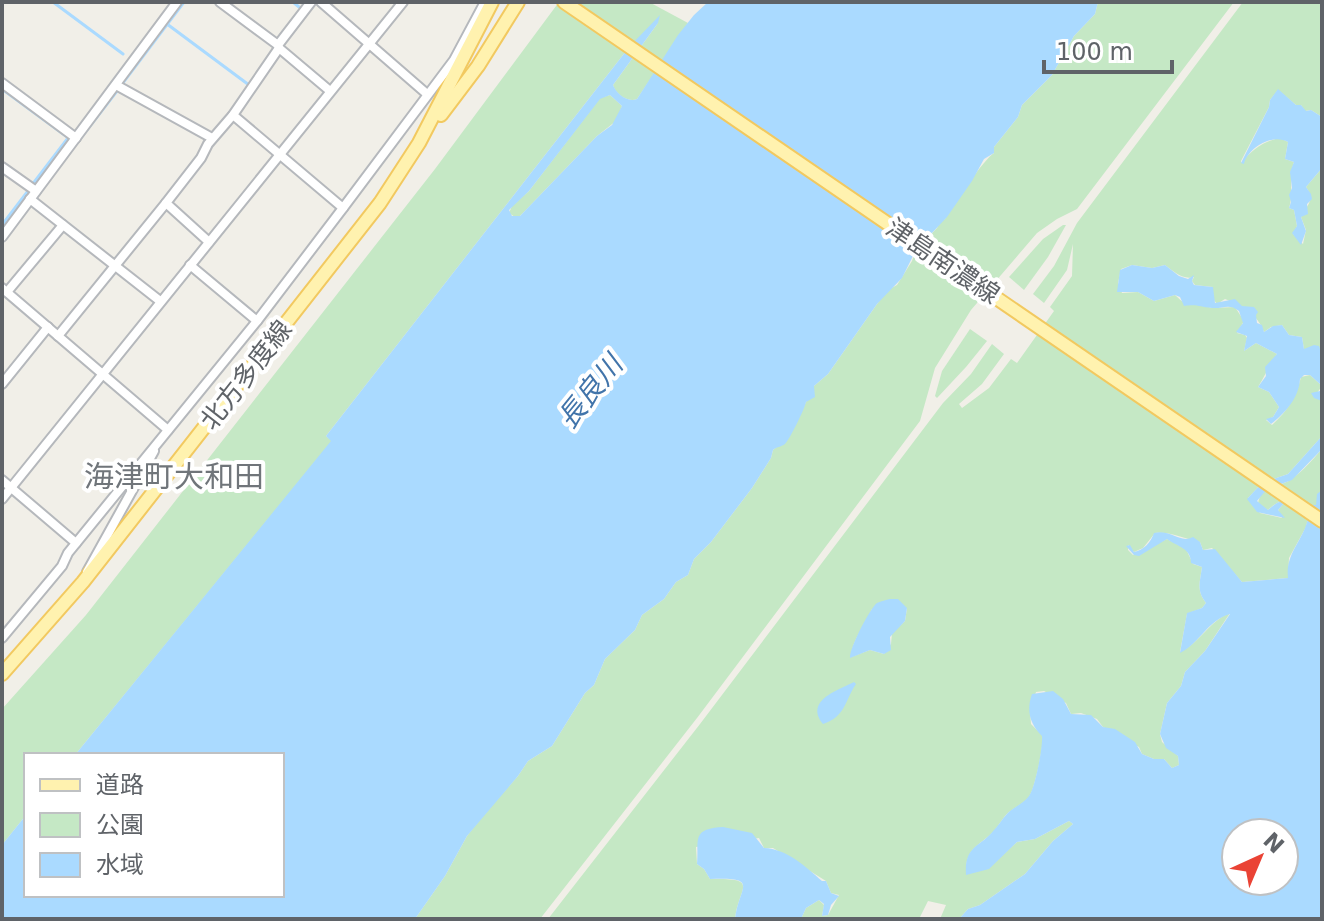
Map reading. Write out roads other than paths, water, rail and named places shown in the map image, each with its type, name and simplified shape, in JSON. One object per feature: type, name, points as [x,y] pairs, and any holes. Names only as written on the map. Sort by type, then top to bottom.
[{"type":"main road","points":[[419,143],[492,2]]},
{"type":"main road","points":[[419,143],[478,66],[518,2]]},
{"type":"main road","name":"津島南濃線","points":[[564,2],[1322,521]]},
{"type":"main road","name":"北方多度線","points":[[2,674],[83,582],[380,203],[419,143]]},
{"type":"street","points":[[2,237],[177,2]]},
{"type":"street","points":[[220,2],[330,91]]},
{"type":"street","points":[[58,336],[201,158],[212,138],[233,115],[311,2]]},
{"type":"street","points":[[321,2],[427,94]]},
{"type":"street","points":[[2,499],[403,2]]},
{"type":"street","points":[[2,638],[257,321],[343,208],[454,60],[485,2]]},
{"type":"street","points":[[2,83],[76,138]]},
{"type":"street","points":[[116,85],[212,138]]},
{"type":"street","points":[[233,115],[343,208]]},
{"type":"street","points":[[2,167],[63,225],[160,301]]},
{"type":"street","points":[[166,203],[209,242]]},
{"type":"street","points":[[63,225],[5,290],[168,430]]},
{"type":"street","points":[[190,265],[257,321]]},
{"type":"street","points":[[2,384],[48,327]]},
{"type":"street","points":[[83,582],[92,560],[168,430]]},
{"type":"street","points":[[2,480],[76,543]]},
{"type":"water","name":"長良川","points":[[708,2],[1098,2],[1095,14],[1074,36],[1052,75],[1022,105],[1018,117],[994,147],[994,153],[984,159],[947,217],[916,250],[902,278],[877,304],[828,374],[814,386],[815,397],[806,402],[787,441],[773,450],[752,488],[711,542],[694,559],[688,575],[676,582],[664,599],[642,615],[635,630],[605,659],[594,685],[585,693],[552,746],[528,761],[467,836],[445,876],[415,919],[2,919],[2,845],[24,818],[24,897],[284,897],[284,753],[77,753],[331,441],[326,436],[630,46],[660,15],[658,23],[613,85],[622,96],[633,100],[637,99],[678,35]],"holes":[[[610,95],[622,106],[612,125],[597,136],[520,216],[512,216],[509,210],[529,191],[600,99]]]},
{"type":"water","points":[[1278,89],[1296,105],[1322,117],[1322,168],[1306,187],[1312,199],[1307,204],[1308,214],[1301,217],[1306,231],[1301,245],[1292,233],[1297,226],[1294,210],[1289,208],[1292,188],[1290,172],[1294,162],[1285,159],[1288,142],[1268,141],[1255,148],[1244,164],[1241,163]]},
{"type":"water","points":[[1132,265],[1152,268],[1165,265],[1179,276],[1188,279],[1194,275],[1194,285],[1213,287],[1215,303],[1235,299],[1242,306],[1254,307],[1258,312],[1257,323],[1262,325],[1264,332],[1282,325],[1289,335],[1302,337],[1304,349],[1319,346],[1322,355],[1322,401],[1311,393],[1320,391],[1321,385],[1310,375],[1304,375],[1290,404],[1271,424],[1266,419],[1273,417],[1279,407],[1269,392],[1258,387],[1266,376],[1265,367],[1277,354],[1256,343],[1244,351],[1247,336],[1236,332],[1243,323],[1239,311],[1232,307],[1184,306],[1180,297],[1175,295],[1154,301],[1138,292],[1117,292],[1120,270]]},
{"type":"water","points":[[1322,436],[1322,449],[1292,480],[1267,489],[1257,501],[1268,510],[1286,500],[1316,505],[1317,494],[1322,490],[1322,919],[959,919],[968,909],[980,905],[1025,874],[1053,841],[1073,824],[1069,821],[1035,839],[1017,842],[989,869],[966,875],[970,852],[1031,792],[1042,741],[1030,717],[1032,694],[1053,691],[1063,699],[1071,714],[1091,715],[1103,727],[1115,729],[1135,742],[1142,754],[1164,759],[1172,768],[1179,765],[1178,756],[1166,748],[1160,734],[1167,703],[1181,686],[1185,672],[1205,651],[1230,614],[1216,621],[1180,653],[1187,613],[1202,608],[1206,603],[1200,590],[1202,567],[1191,563],[1186,551],[1167,539],[1139,556],[1126,546],[1130,545],[1134,552],[1149,542],[1154,533],[1160,532],[1184,539],[1193,537],[1200,542],[1203,550],[1215,549],[1242,582],[1288,578],[1289,561],[1308,518],[1285,502],[1278,510],[1285,518],[1257,512],[1247,499],[1262,483],[1288,474]]},
{"type":"water","points":[[898,599],[907,608],[905,621],[890,637],[891,650],[884,654],[870,650],[850,658],[856,638],[870,612],[877,603]]},
{"type":"water","points":[[854,682],[856,684],[840,713],[823,724],[818,716],[821,702]]},
{"type":"water","points":[[723,827],[752,833],[764,848],[788,855],[826,881],[831,893],[839,896],[831,905],[828,915],[822,916],[824,904],[819,900],[806,908],[801,919],[735,919],[742,882],[710,879],[697,864],[701,833]]},
{"type":"waterway","points":[[53,2],[123,54]]},
{"type":"waterway","points":[[122,84],[184,2]]},
{"type":"waterway","points":[[293,2],[299,7]]},
{"type":"waterway","points":[[167,24],[249,85]]},
{"type":"waterway","points":[[2,89],[70,139]]},
{"type":"waterway","points":[[76,144],[117,91]]},
{"type":"waterway","points":[[32,185],[68,138]]},
{"type":"waterway","points":[[2,225],[28,191]]},
{"type":"district","name":"海津町大和田","points":[[174,476]]}]
